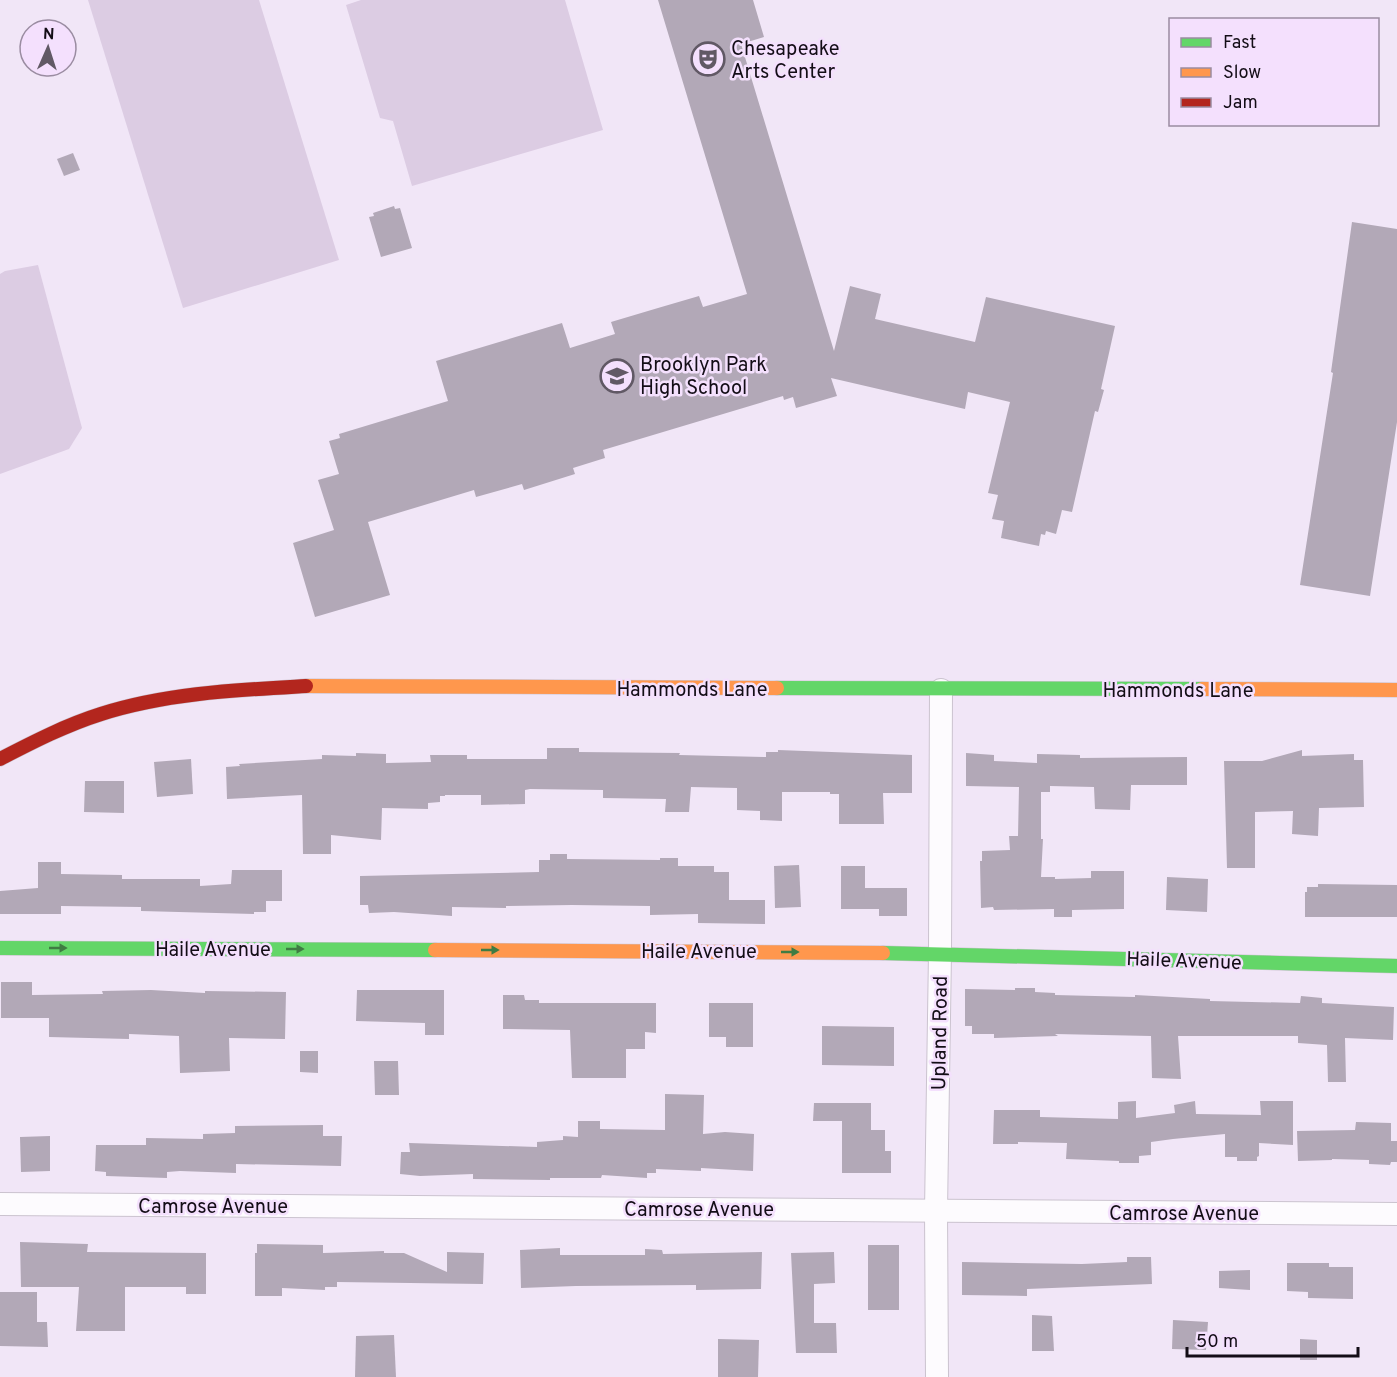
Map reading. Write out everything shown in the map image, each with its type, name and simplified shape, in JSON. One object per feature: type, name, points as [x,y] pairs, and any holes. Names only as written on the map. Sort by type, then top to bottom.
[{"type":"street","name":"Hammonds Lane","points":[[0,759],[47,735],[104,713],[163,698],[241,690],[318,687],[1397,690]]},
{"type":"street","name":"Upland Road","points":[[937,1377],[936,1211],[941,690]]},
{"type":"street","name":"Haile Avenue","points":[[0,948],[940,953],[1397,966]]},
{"type":"street","name":"Camrose Avenue","points":[[0,1204],[1397,1214]]},
{"type":"shaded area","points":[[88,0],[259,0],[339,260],[183,308]]},
{"type":"shaded area","points":[[361,0],[565,0],[603,130],[412,186],[393,121],[380,118],[346,5]]},
{"type":"shaded area","points":[[38,265],[82,428],[69,449],[0,474],[0,274]]},
{"type":"building","points":[[658,0],[753,0],[764,37],[741,44],[834,351],[850,286],[881,294],[875,319],[975,342],[986,297],[1115,326],[1101,389],[1104,390],[1098,412],[1095,411],[1072,512],[1062,510],[1056,534],[1046,531],[1045,535],[1041,534],[1039,546],[1001,538],[1004,521],[992,519],[998,495],[988,493],[1010,402],[968,392],[965,409],[831,378],[837,396],[796,408],[793,397],[784,400],[783,396],[603,450],[605,458],[573,468],[575,474],[524,490],[522,484],[476,497],[474,490],[368,522],[390,595],[315,617],[293,543],[334,530],[318,480],[339,474],[329,441],[340,438],[339,434],[448,401],[436,361],[562,323],[570,348],[615,334],[611,322],[699,296],[703,307],[747,294]]},
{"type":"building","points":[[73,153],[80,170],[64,176],[57,159]]},
{"type":"building","points":[[394,206],[395,209],[400,208],[412,248],[381,257],[369,217],[374,216],[373,213]]},
{"type":"building","points":[[1352,222],[1397,229],[1397,422],[1370,596],[1300,585],[1333,373],[1331,372]]},
{"type":"building","points":[[547,748],[579,748],[579,752],[766,757],[766,752],[778,752],[778,750],[912,755],[912,793],[883,793],[884,824],[839,824],[839,794],[830,794],[830,792],[782,792],[782,821],[760,820],[760,811],[737,810],[737,788],[691,787],[689,812],[665,812],[666,799],[603,798],[603,790],[530,789],[525,790],[525,804],[481,805],[481,795],[445,795],[440,796],[440,802],[428,803],[428,809],[382,808],[381,840],[331,835],[331,854],[303,854],[302,795],[227,799],[226,767],[240,766],[239,764],[322,759],[322,755],[356,756],[356,753],[386,754],[386,763],[431,762],[430,755],[467,755],[467,759],[547,759]]},
{"type":"building","points":[[1302,750],[1302,756],[1354,754],[1354,760],[1363,760],[1364,807],[1319,808],[1318,836],[1292,834],[1293,811],[1255,812],[1255,868],[1227,868],[1224,761],[1262,761]]},
{"type":"building","points":[[966,753],[994,755],[994,761],[1037,763],[1037,754],[1080,755],[1080,758],[1187,757],[1187,785],[1131,785],[1130,810],[1095,809],[1094,787],[1050,786],[1050,792],[1041,792],[1041,839],[1043,839],[1041,877],[1091,878],[1091,871],[1124,871],[1124,909],[1072,910],[1072,917],[1054,917],[1054,909],[994,910],[993,907],[981,908],[980,861],[982,861],[982,851],[1010,850],[1009,836],[1018,836],[1019,787],[966,786]]},
{"type":"building","points":[[191,759],[193,794],[157,797],[154,762]]},
{"type":"building","points":[[85,781],[124,781],[124,813],[84,812]]},
{"type":"building","points":[[550,854],[567,854],[567,859],[660,860],[660,858],[678,858],[678,866],[714,866],[714,872],[729,872],[729,900],[765,900],[765,924],[698,923],[698,914],[650,915],[650,906],[452,907],[452,916],[394,912],[369,913],[368,905],[360,905],[360,876],[539,872],[539,860],[550,860]]},
{"type":"building","points":[[38,862],[61,862],[61,874],[122,875],[122,879],[200,879],[200,886],[231,884],[232,870],[282,870],[282,901],[266,901],[266,912],[254,912],[254,914],[141,911],[141,907],[61,906],[61,914],[0,914],[0,891],[38,888]]},
{"type":"building","points":[[799,865],[801,907],[775,908],[774,866]]},
{"type":"building","points":[[841,866],[865,866],[865,888],[907,888],[907,916],[879,916],[879,909],[841,909]]},
{"type":"building","points":[[1167,877],[1208,879],[1207,912],[1166,910]]},
{"type":"building","points":[[1318,884],[1397,885],[1397,917],[1305,917],[1305,892],[1307,892],[1307,887],[1318,887]]},
{"type":"building","points":[[1,982],[32,982],[32,995],[103,994],[102,991],[151,990],[205,993],[205,991],[286,992],[285,1039],[229,1038],[230,1071],[180,1073],[179,1036],[129,1034],[129,1039],[49,1037],[49,1018],[1,1018]]},
{"type":"building","points":[[1015,988],[1035,988],[1035,992],[1055,993],[1055,995],[1135,997],[1135,995],[1210,999],[1210,1001],[1300,1003],[1301,996],[1322,998],[1322,1003],[1394,1007],[1393,1040],[1345,1038],[1346,1082],[1328,1082],[1327,1045],[1298,1043],[1298,1036],[1178,1036],[1181,1079],[1152,1078],[1151,1036],[1055,1034],[1058,1036],[994,1038],[994,1034],[972,1034],[972,1026],[965,1026],[965,989],[1015,990]]},
{"type":"building","points":[[357,990],[444,990],[444,1035],[425,1035],[425,1023],[356,1021]]},
{"type":"building","points":[[503,995],[524,995],[525,1000],[539,1000],[539,1003],[656,1003],[656,1033],[645,1032],[645,1049],[626,1049],[626,1078],[572,1078],[570,1030],[503,1029]]},
{"type":"building","points":[[709,1003],[753,1003],[753,1047],[726,1047],[726,1037],[709,1037]]},
{"type":"building","points":[[822,1026],[894,1027],[894,1066],[822,1065]]},
{"type":"building","points":[[300,1051],[318,1051],[318,1073],[300,1072]]},
{"type":"building","points":[[374,1061],[398,1061],[399,1095],[375,1095]]},
{"type":"building","points":[[665,1094],[704,1095],[703,1134],[725,1132],[754,1134],[753,1171],[701,1168],[701,1171],[656,1169],[656,1173],[647,1173],[647,1178],[602,1175],[601,1178],[550,1178],[550,1180],[473,1179],[473,1174],[420,1176],[400,1174],[401,1152],[410,1152],[409,1143],[537,1147],[537,1142],[563,1140],[563,1136],[578,1137],[578,1121],[600,1121],[600,1129],[665,1130]]},
{"type":"building","points":[[1136,1101],[1136,1118],[1175,1113],[1174,1105],[1195,1101],[1196,1114],[1261,1115],[1260,1101],[1293,1101],[1293,1145],[1259,1143],[1257,1161],[1237,1161],[1237,1157],[1225,1157],[1225,1134],[1173,1139],[1151,1142],[1151,1155],[1139,1156],[1139,1163],[1119,1163],[1119,1161],[1066,1159],[1067,1143],[993,1144],[994,1110],[1040,1110],[1040,1117],[1118,1119],[1118,1102]]},
{"type":"building","points":[[814,1103],[871,1103],[871,1130],[885,1130],[885,1151],[891,1151],[891,1173],[842,1173],[842,1121],[813,1121]]},
{"type":"building","points":[[1356,1122],[1391,1123],[1391,1141],[1397,1141],[1397,1162],[1391,1162],[1390,1165],[1369,1164],[1369,1160],[1298,1161],[1297,1131],[1355,1130]]},
{"type":"building","points":[[323,1125],[323,1136],[342,1136],[341,1166],[236,1164],[236,1173],[180,1171],[167,1172],[167,1178],[106,1176],[106,1172],[95,1171],[96,1145],[146,1145],[146,1138],[203,1139],[203,1134],[235,1133],[235,1126]]},
{"type":"building","points":[[50,1136],[50,1171],[21,1172],[20,1137]]},
{"type":"building","points":[[20,1242],[88,1244],[87,1252],[206,1253],[206,1294],[186,1294],[186,1287],[125,1287],[125,1331],[76,1331],[79,1287],[21,1287]]},
{"type":"building","points":[[257,1244],[323,1245],[323,1253],[384,1251],[384,1253],[404,1253],[447,1272],[447,1252],[484,1253],[483,1284],[337,1282],[337,1287],[325,1287],[325,1290],[282,1288],[282,1296],[255,1296]]},
{"type":"building","points":[[868,1245],[899,1245],[899,1310],[868,1310]]},
{"type":"building","points":[[560,1248],[560,1255],[645,1255],[645,1249],[662,1250],[663,1254],[762,1252],[761,1289],[696,1290],[696,1285],[521,1288],[520,1250]]},
{"type":"building","points":[[834,1252],[835,1283],[814,1284],[814,1323],[836,1323],[837,1353],[796,1353],[791,1253]]},
{"type":"building","points":[[1127,1257],[1151,1257],[1152,1284],[1027,1289],[1027,1296],[962,1295],[962,1262],[1082,1264],[1127,1262]]},
{"type":"building","points":[[1287,1263],[1329,1263],[1329,1267],[1353,1267],[1353,1299],[1308,1298],[1308,1292],[1287,1291]]},
{"type":"building","points":[[1250,1270],[1250,1290],[1219,1288],[1219,1271]]},
{"type":"building","points":[[0,1292],[37,1292],[37,1322],[47,1322],[48,1347],[0,1346]]},
{"type":"building","points":[[1032,1315],[1052,1316],[1054,1351],[1032,1351]]},
{"type":"building","points":[[1173,1320],[1208,1322],[1206,1350],[1172,1349]]},
{"type":"building","points":[[394,1335],[396,1377],[355,1377],[356,1336]]},
{"type":"building","points":[[718,1339],[759,1340],[758,1377],[718,1377]]},
{"type":"building","points":[[1300,1339],[1317,1340],[1317,1360],[1300,1360]]},
{"type":"traffic: fast","points":[[777,688],[1202,689]]},
{"type":"traffic: fast","points":[[0,948],[435,950]]},
{"type":"traffic: fast","points":[[883,953],[1397,966]]},
{"type":"traffic: slow","points":[[306,686],[777,688]]},
{"type":"traffic: slow","points":[[1202,689],[1397,690]]},
{"type":"traffic: slow","points":[[435,950],[883,953]]},
{"type":"traffic: jam","points":[[0,759],[75,723],[151,701],[202,694],[306,686]]},
{"type":"place","name":"Chesapeake Arts Center","points":[[708,59]]},
{"type":"place","name":"Brooklyn Park High School","points":[[617,376]]}]
